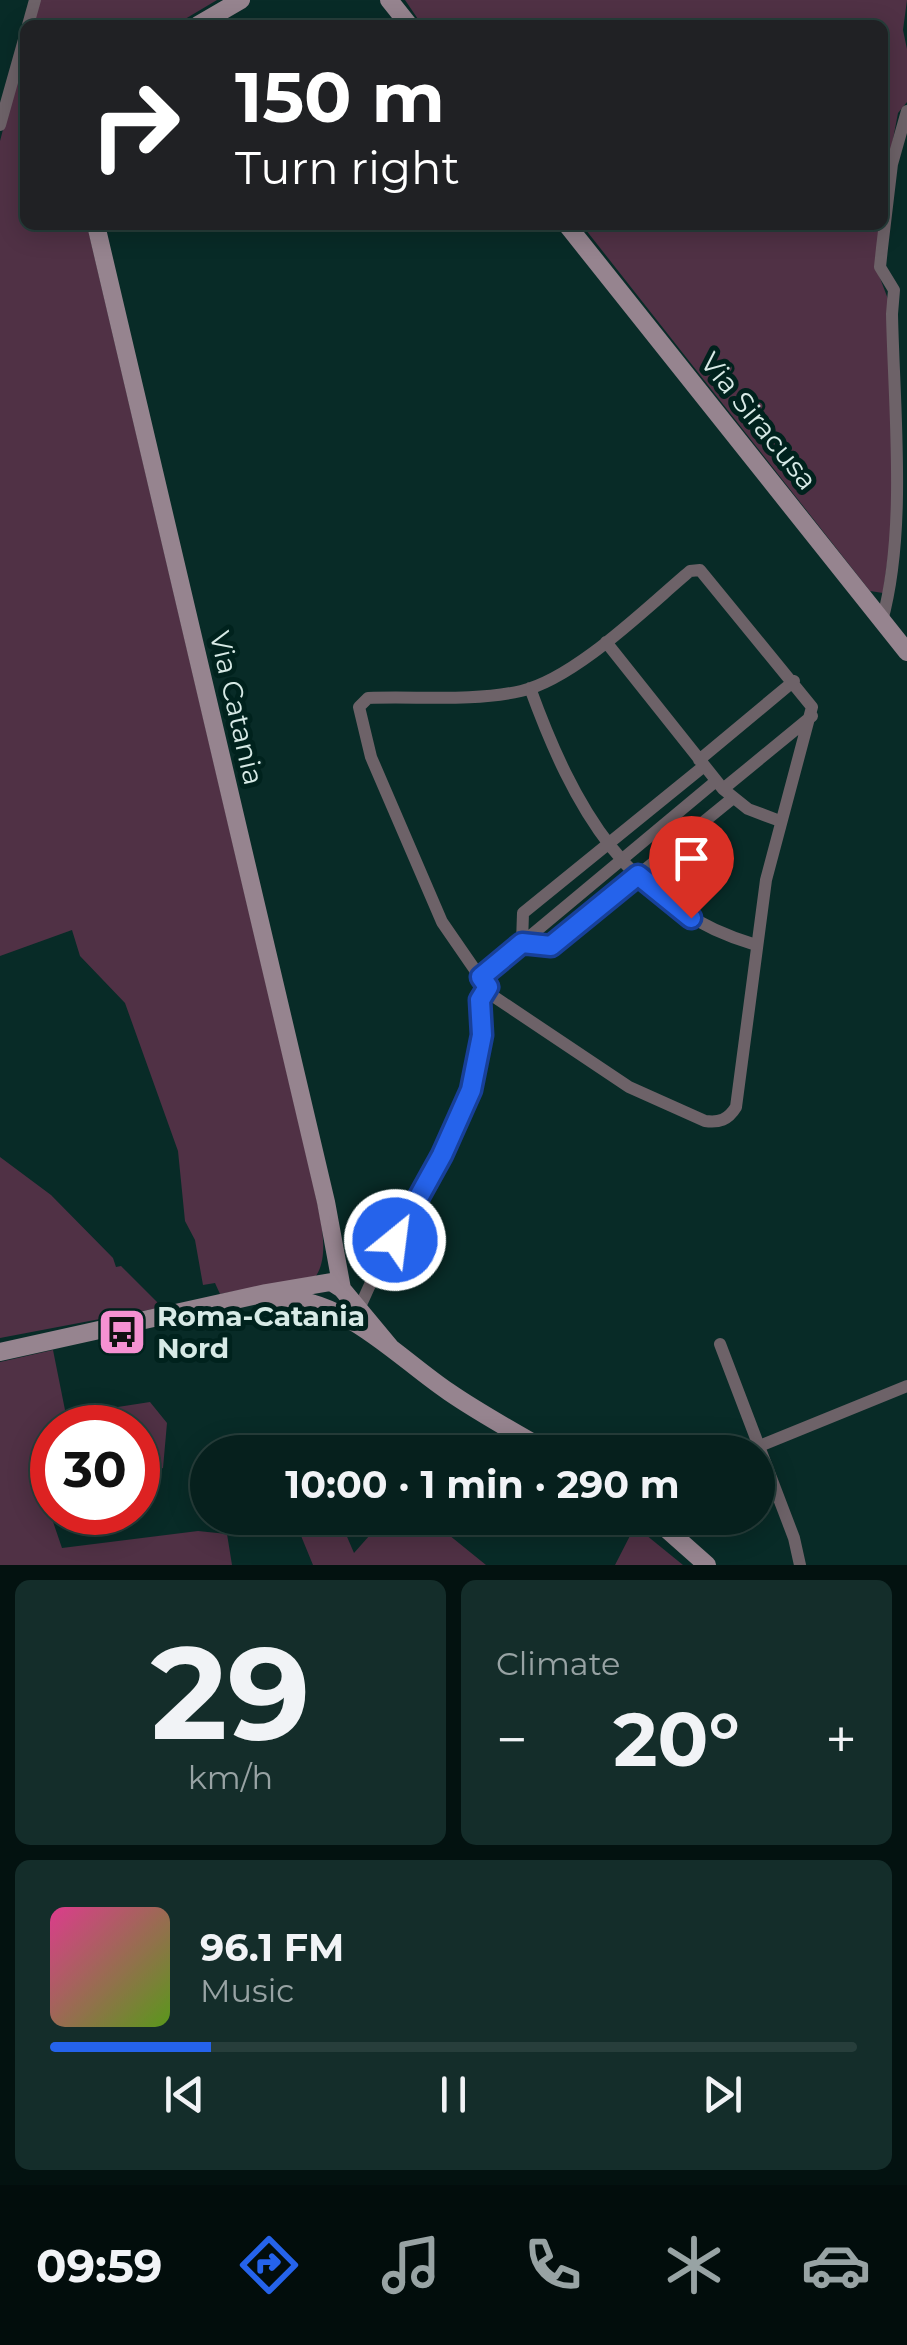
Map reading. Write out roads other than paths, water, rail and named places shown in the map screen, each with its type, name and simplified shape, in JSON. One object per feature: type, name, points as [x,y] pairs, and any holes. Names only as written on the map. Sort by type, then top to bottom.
[{"type":"street","points":[[207,20],[241,0]]},
{"type":"street","points":[[390,0],[405,20]]},
{"type":"street","points":[[0,125],[20,54]]},
{"type":"street","points":[[888,198],[892,164],[907,110]]},
{"type":"street","name":"Via Catania","points":[[97,230],[326,1202],[328,1293]]},
{"type":"street","name":"Via Siracusa","points":[[571,230],[907,652]]},
{"type":"street","points":[[882,621],[892,587],[898,522],[894,290],[880,267],[884,230]]},
{"type":"street","points":[[700,570],[810,700],[812,716],[780,821],[756,945],[736,1107],[724,1120],[716,1122],[629,1086],[493,996],[442,922],[371,757],[359,707],[368,698],[484,696],[530,688],[606,642],[690,571],[700,570]]},
{"type":"street","points":[[606,642],[724,790],[748,809],[780,821]]},
{"type":"street","points":[[522,943],[523,914],[794,682]]},
{"type":"street","points":[[530,688],[568,784],[622,861],[691,918],[756,945]]},
{"type":"street","points":[[522,943],[551,946],[638,875],[724,790],[812,716]]},
{"type":"street","points":[[359,1309],[459,1121],[480,1056],[480,1000],[484,982],[522,943],[622,861],[724,790]]},
{"type":"street","points":[[328,1293],[391,1348],[461,1400],[521,1435]]},
{"type":"street","points":[[0,1352],[230,1302],[328,1293],[359,1309],[391,1348]]},
{"type":"street","points":[[720,1344],[753,1435]]},
{"type":"street","points":[[775,1440],[907,1386]]},
{"type":"street","points":[[775,1491],[800,1565]]},
{"type":"street","points":[[673,1535],[707,1565]]},
{"type":"place","name":"Roma-Catania Nord","points":[[122,1332]]}]
